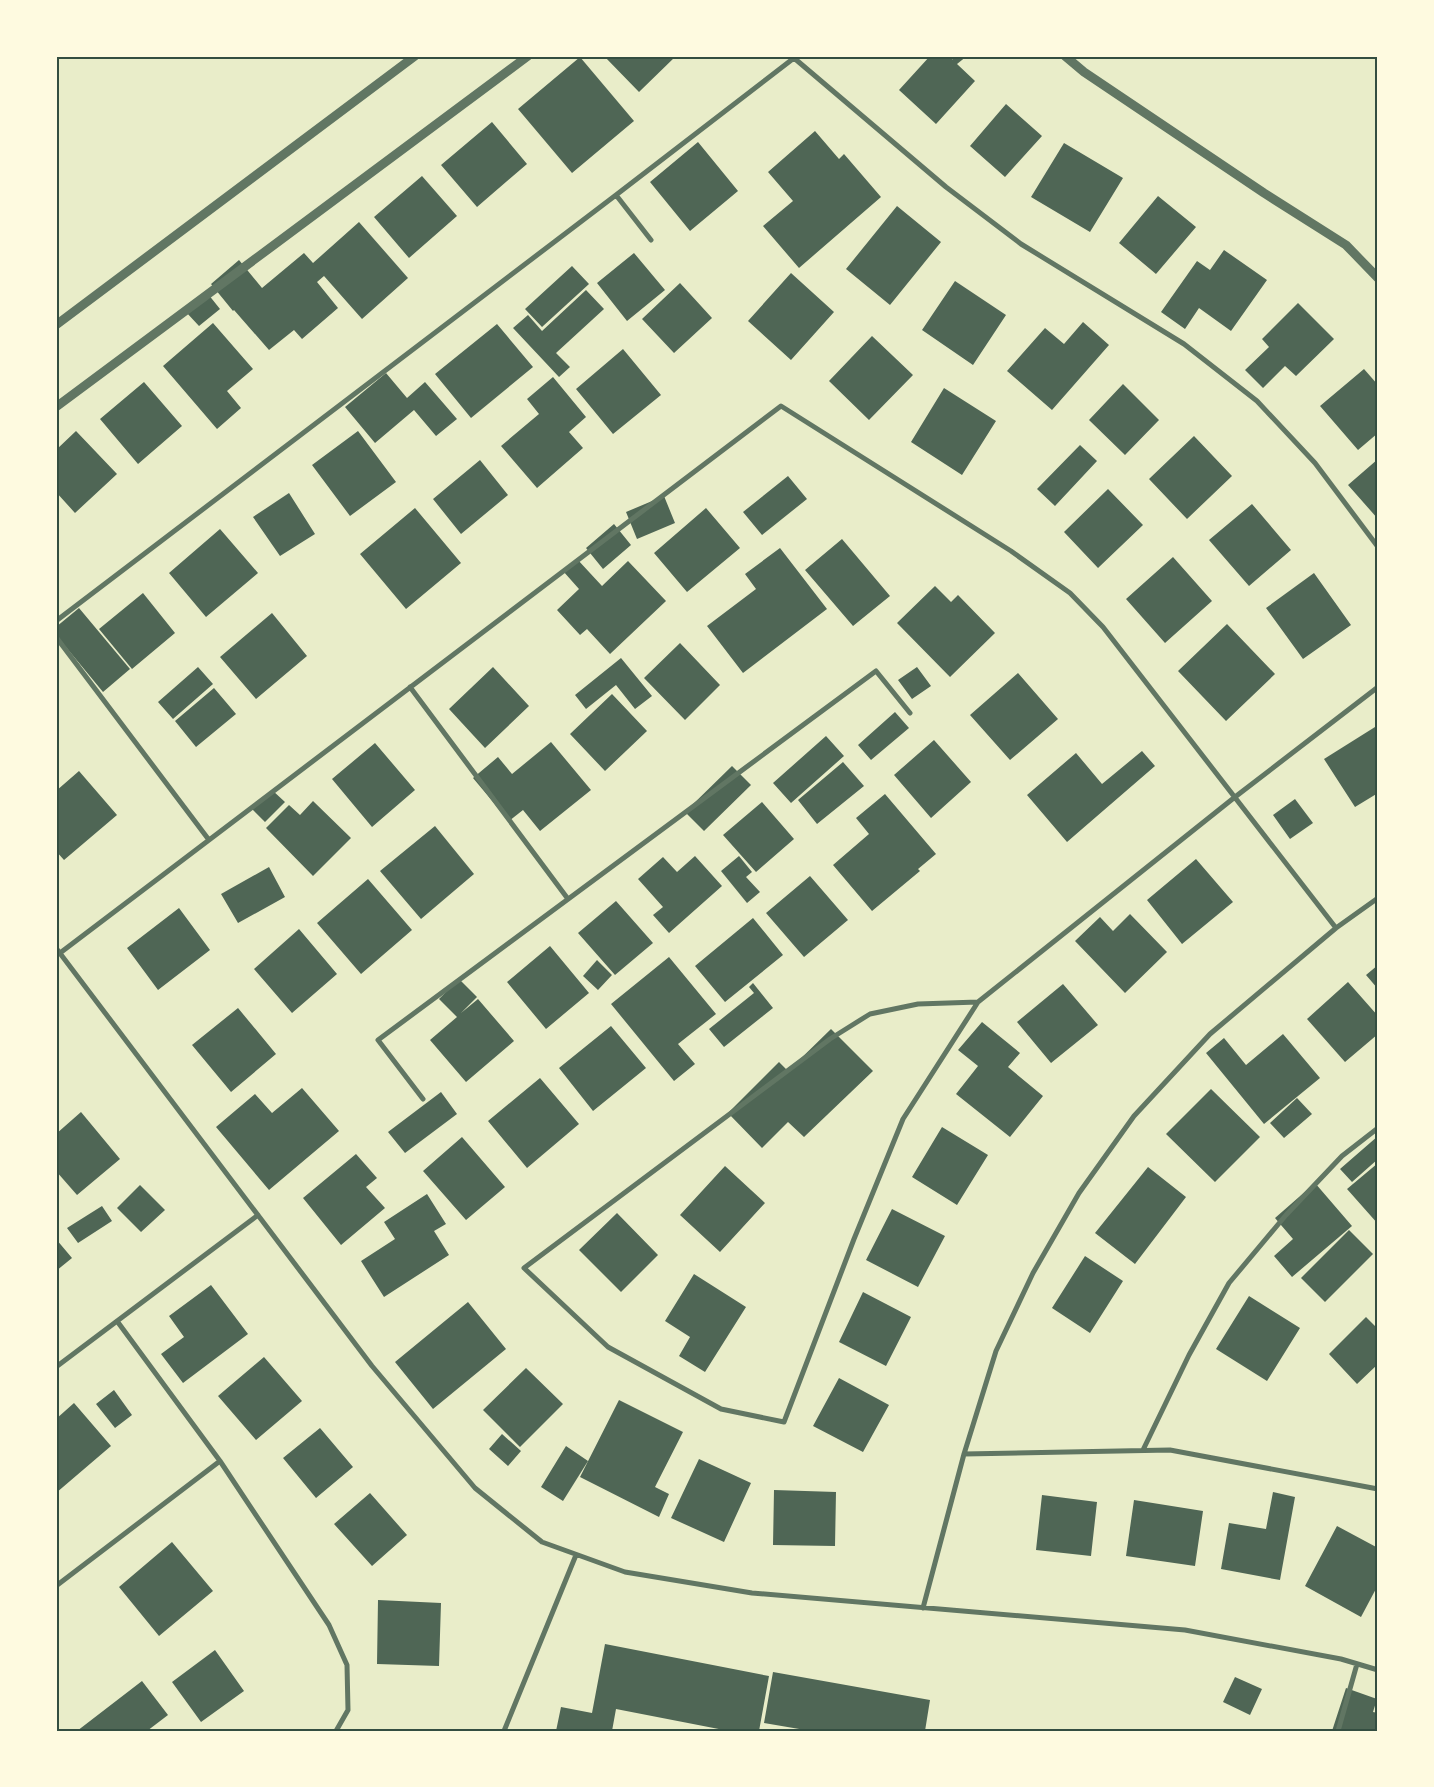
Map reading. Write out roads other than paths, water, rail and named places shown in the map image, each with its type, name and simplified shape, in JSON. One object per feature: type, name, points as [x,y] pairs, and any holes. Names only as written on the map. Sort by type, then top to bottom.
[{"type":"street","points":[[56,325],[415,56]]},
{"type":"street","points":[[56,407],[528,56]]},
{"type":"street","points":[[1065,56],[1084,72],[1346,245],[1378,278]]},
{"type":"street","points":[[56,621],[794,58],[946,188],[1021,244],[1184,344],[1257,401],[1315,463],[1378,547]]},
{"type":"street","points":[[616,195],[651,240]]},
{"type":"street","points":[[1336,928],[1104,627],[1070,594],[1011,551],[780,406],[209,840],[58,950],[372,1366],[475,1488],[542,1542],[625,1572],[752,1593],[1184,1630],[1342,1659],[1378,1670]]},
{"type":"street","points":[[56,636],[209,840]]},
{"type":"street","points":[[423,1098],[378,1040],[876,671],[910,713]]},
{"type":"street","points":[[410,687],[568,899]]},
{"type":"street","points":[[978,1002],[918,1004],[870,1014],[830,1039],[524,1268],[608,1347],[721,1409],[784,1422],[854,1239],[903,1119],[978,1002],[1235,797],[1378,687]]},
{"type":"street","points":[[923,1608],[964,1454],[996,1351],[1033,1273],[1085,1185],[1134,1116],[1210,1034],[1336,928],[1378,898]]},
{"type":"street","points":[[1143,1450],[1189,1355],[1229,1283],[1286,1215],[1342,1156],[1378,1128]]},
{"type":"street","points":[[56,1367],[258,1215]]},
{"type":"street","points":[[117,1321],[220,1461],[329,1625],[347,1665],[348,1710],[336,1731]]},
{"type":"street","points":[[964,1454],[1170,1450],[1378,1490]]},
{"type":"street","points":[[56,1586],[220,1461]]},
{"type":"street","points":[[504,1731],[576,1555]]},
{"type":"street","points":[[1338,1731],[1357,1664]]}]
